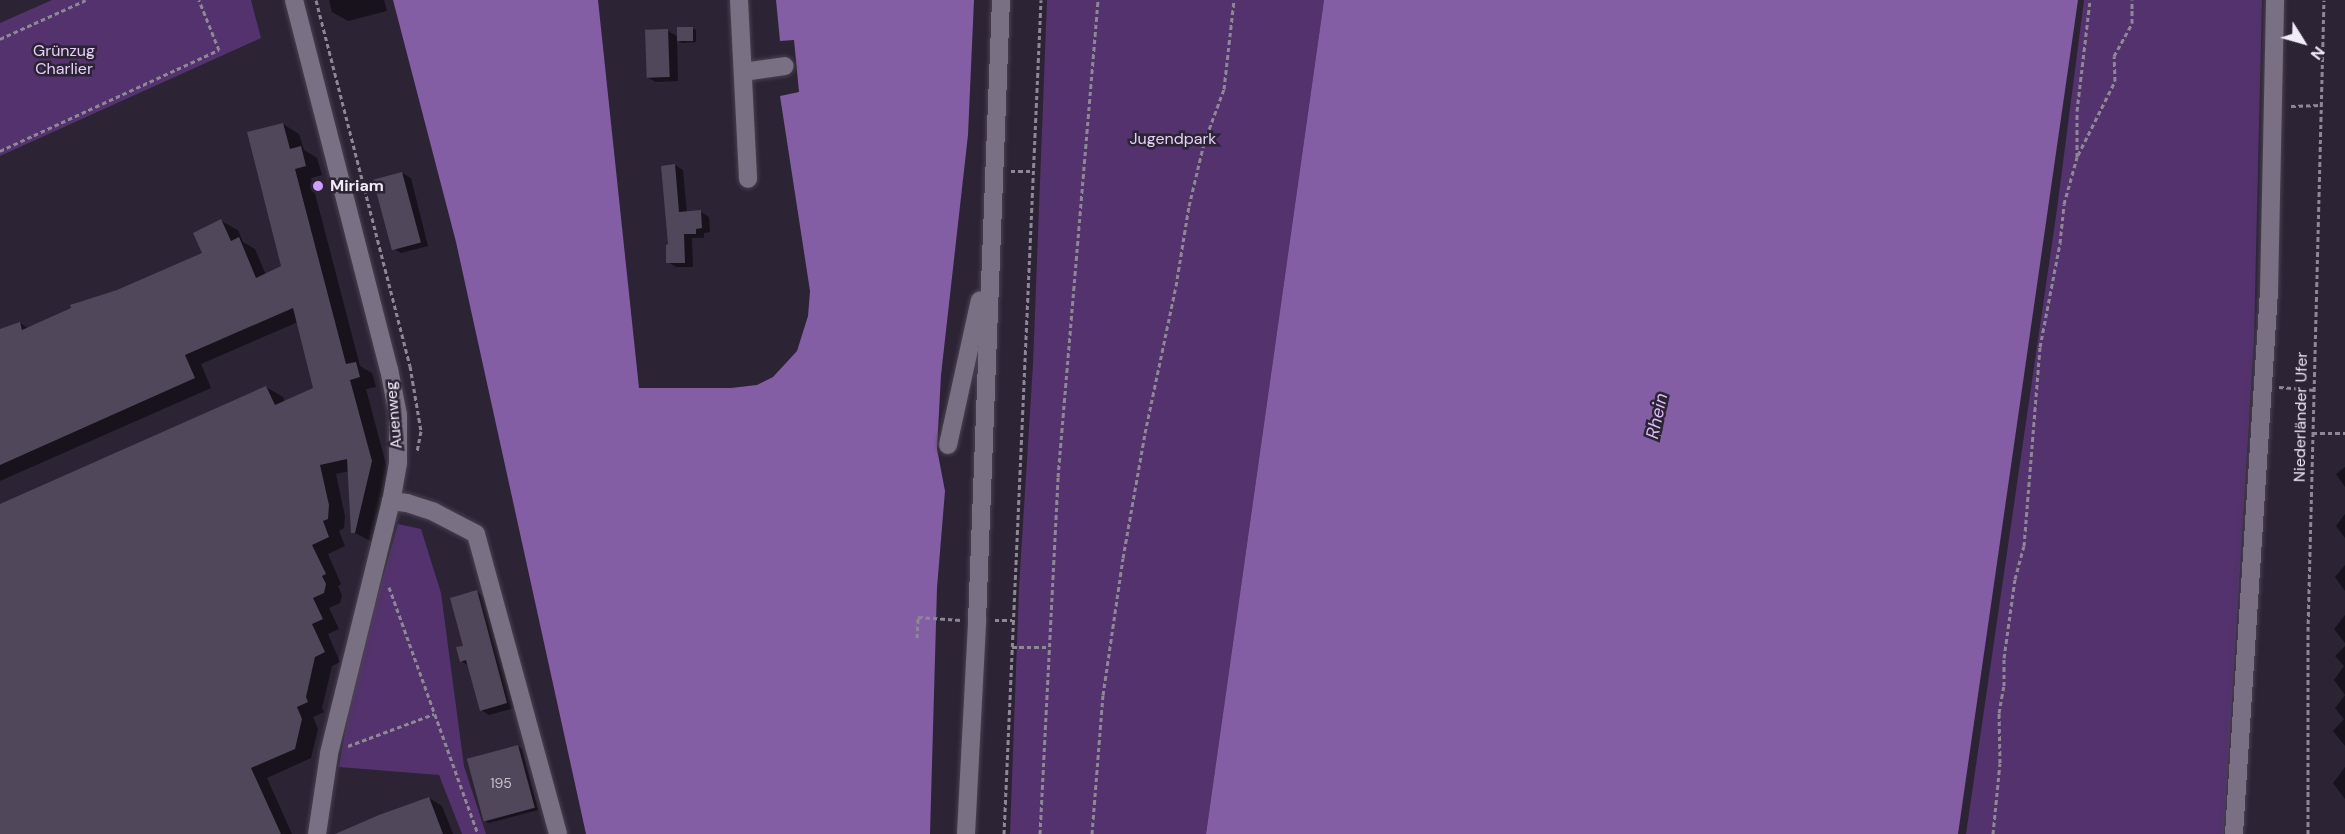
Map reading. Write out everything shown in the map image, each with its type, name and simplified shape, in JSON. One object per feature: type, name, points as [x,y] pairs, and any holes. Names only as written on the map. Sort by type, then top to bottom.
[{"type":"street","name":"Auenweg","points":[[294,0],[389,369],[398,424],[398,463],[391,501],[329,754],[317,834]]},
{"type":"street","points":[[738,0],[748,179]]},
{"type":"street","points":[[966,834],[977,621],[1001,0]]},
{"type":"street","points":[[2234,834],[2269,291],[2275,0]]},
{"type":"street","points":[[743,72],[784,66]]},
{"type":"street","points":[[948,445],[990,258]]},
{"type":"street","points":[[391,501],[407,503],[434,512],[476,534],[558,834]]},
{"type":"path","points":[[0,39],[86,0]]},
{"type":"path","points":[[0,152],[219,50],[199,0]]},
{"type":"path","points":[[316,0],[410,366],[421,432]]},
{"type":"path","points":[[1004,834],[1041,0]]},
{"type":"path","points":[[1040,834],[1058,477],[1098,0]]},
{"type":"path","points":[[1092,834],[1103,694],[1123,558],[1145,433],[1176,286],[1188,206],[1204,143],[1224,88],[1234,0]]},
{"type":"path","points":[[2077,157],[2077,111],[2090,0]]},
{"type":"path","points":[[1992,834],[2000,763],[1999,713],[2004,686],[2004,658],[2015,579],[2025,535],[2040,347],[2060,243],[2064,204],[2077,157],[2115,81],[2114,56],[2132,23],[2132,0]]},
{"type":"path","name":"Niederländer Ufer","points":[[2308,834],[2308,631],[2324,0]]},
{"type":"path","points":[[2291,106],[2321,105]]},
{"type":"path","points":[[2275,386],[2314,390]]},
{"type":"path","points":[[2313,433],[2345,433]]},
{"type":"path","points":[[387,582],[478,834]]},
{"type":"path","points":[[917,638],[918,617],[977,621]]},
{"type":"path","points":[[1012,647],[1049,647]]},
{"type":"path","points":[[329,754],[434,714]]},
{"type":"green space","name":"Grünzug Charlier","points":[[52,0],[251,0],[261,38],[0,156],[0,23]]},
{"type":"green space","name":"Jugendpark","points":[[1047,0],[1324,0],[1206,834],[1010,834],[1019,587],[1033,364]]},
{"type":"green space","points":[[2084,0],[2262,0],[2254,339],[2224,834],[1966,834],[2057,209]]},
{"type":"green space","points":[[398,524],[421,529],[441,593],[464,766],[486,834],[462,834],[439,775],[339,767],[354,678]]},
{"type":"water","points":[[393,0],[598,0],[639,388],[731,388],[757,385],[773,377],[797,351],[808,316],[810,291],[780,96],[799,92],[794,40],[780,41],[776,0],[974,0],[968,135],[941,375],[937,449],[945,491],[937,588],[930,834],[586,834],[456,242]]},
{"type":"water","name":"Rhein","points":[[1324,0],[2078,0],[1958,834],[1206,834]]},
{"type":"building","points":[[677,27],[693,27],[693,41],[677,41]]},
{"type":"building","points":[[668,29],[670,77],[647,78],[645,30]]},
{"type":"building","points":[[283,123],[290,149],[301,146],[306,166],[295,169],[346,364],[356,362],[360,377],[350,380],[372,461],[355,533],[351,533],[347,459],[320,465],[329,505],[328,519],[323,521],[329,537],[312,545],[326,574],[322,576],[326,584],[324,593],[313,598],[323,619],[312,624],[325,652],[315,657],[306,697],[308,702],[297,707],[302,719],[295,749],[251,768],[281,834],[0,834],[0,504],[266,386],[275,405],[313,388],[293,308],[185,355],[195,378],[0,465],[0,329],[20,322],[22,330],[71,308],[70,305],[117,290],[202,253],[193,233],[221,219],[231,241],[239,237],[256,278],[281,266],[247,132]]},
{"type":"building","points":[[675,164],[679,212],[701,210],[702,228],[696,229],[696,234],[684,234],[685,263],[666,263],[666,245],[668,244],[661,166]]},
{"type":"building","points":[[402,172],[421,243],[392,250],[373,180]]},
{"type":"building","points":[[477,590],[507,703],[480,711],[466,660],[460,662],[456,647],[463,646],[450,598]]},
{"type":"building","points":[[518,745],[535,808],[484,822],[467,759]]},
{"type":"building","points":[[429,797],[443,834],[335,834],[379,815]]},
{"type":"place","name":"Miriam","points":[[318,186]]}]
